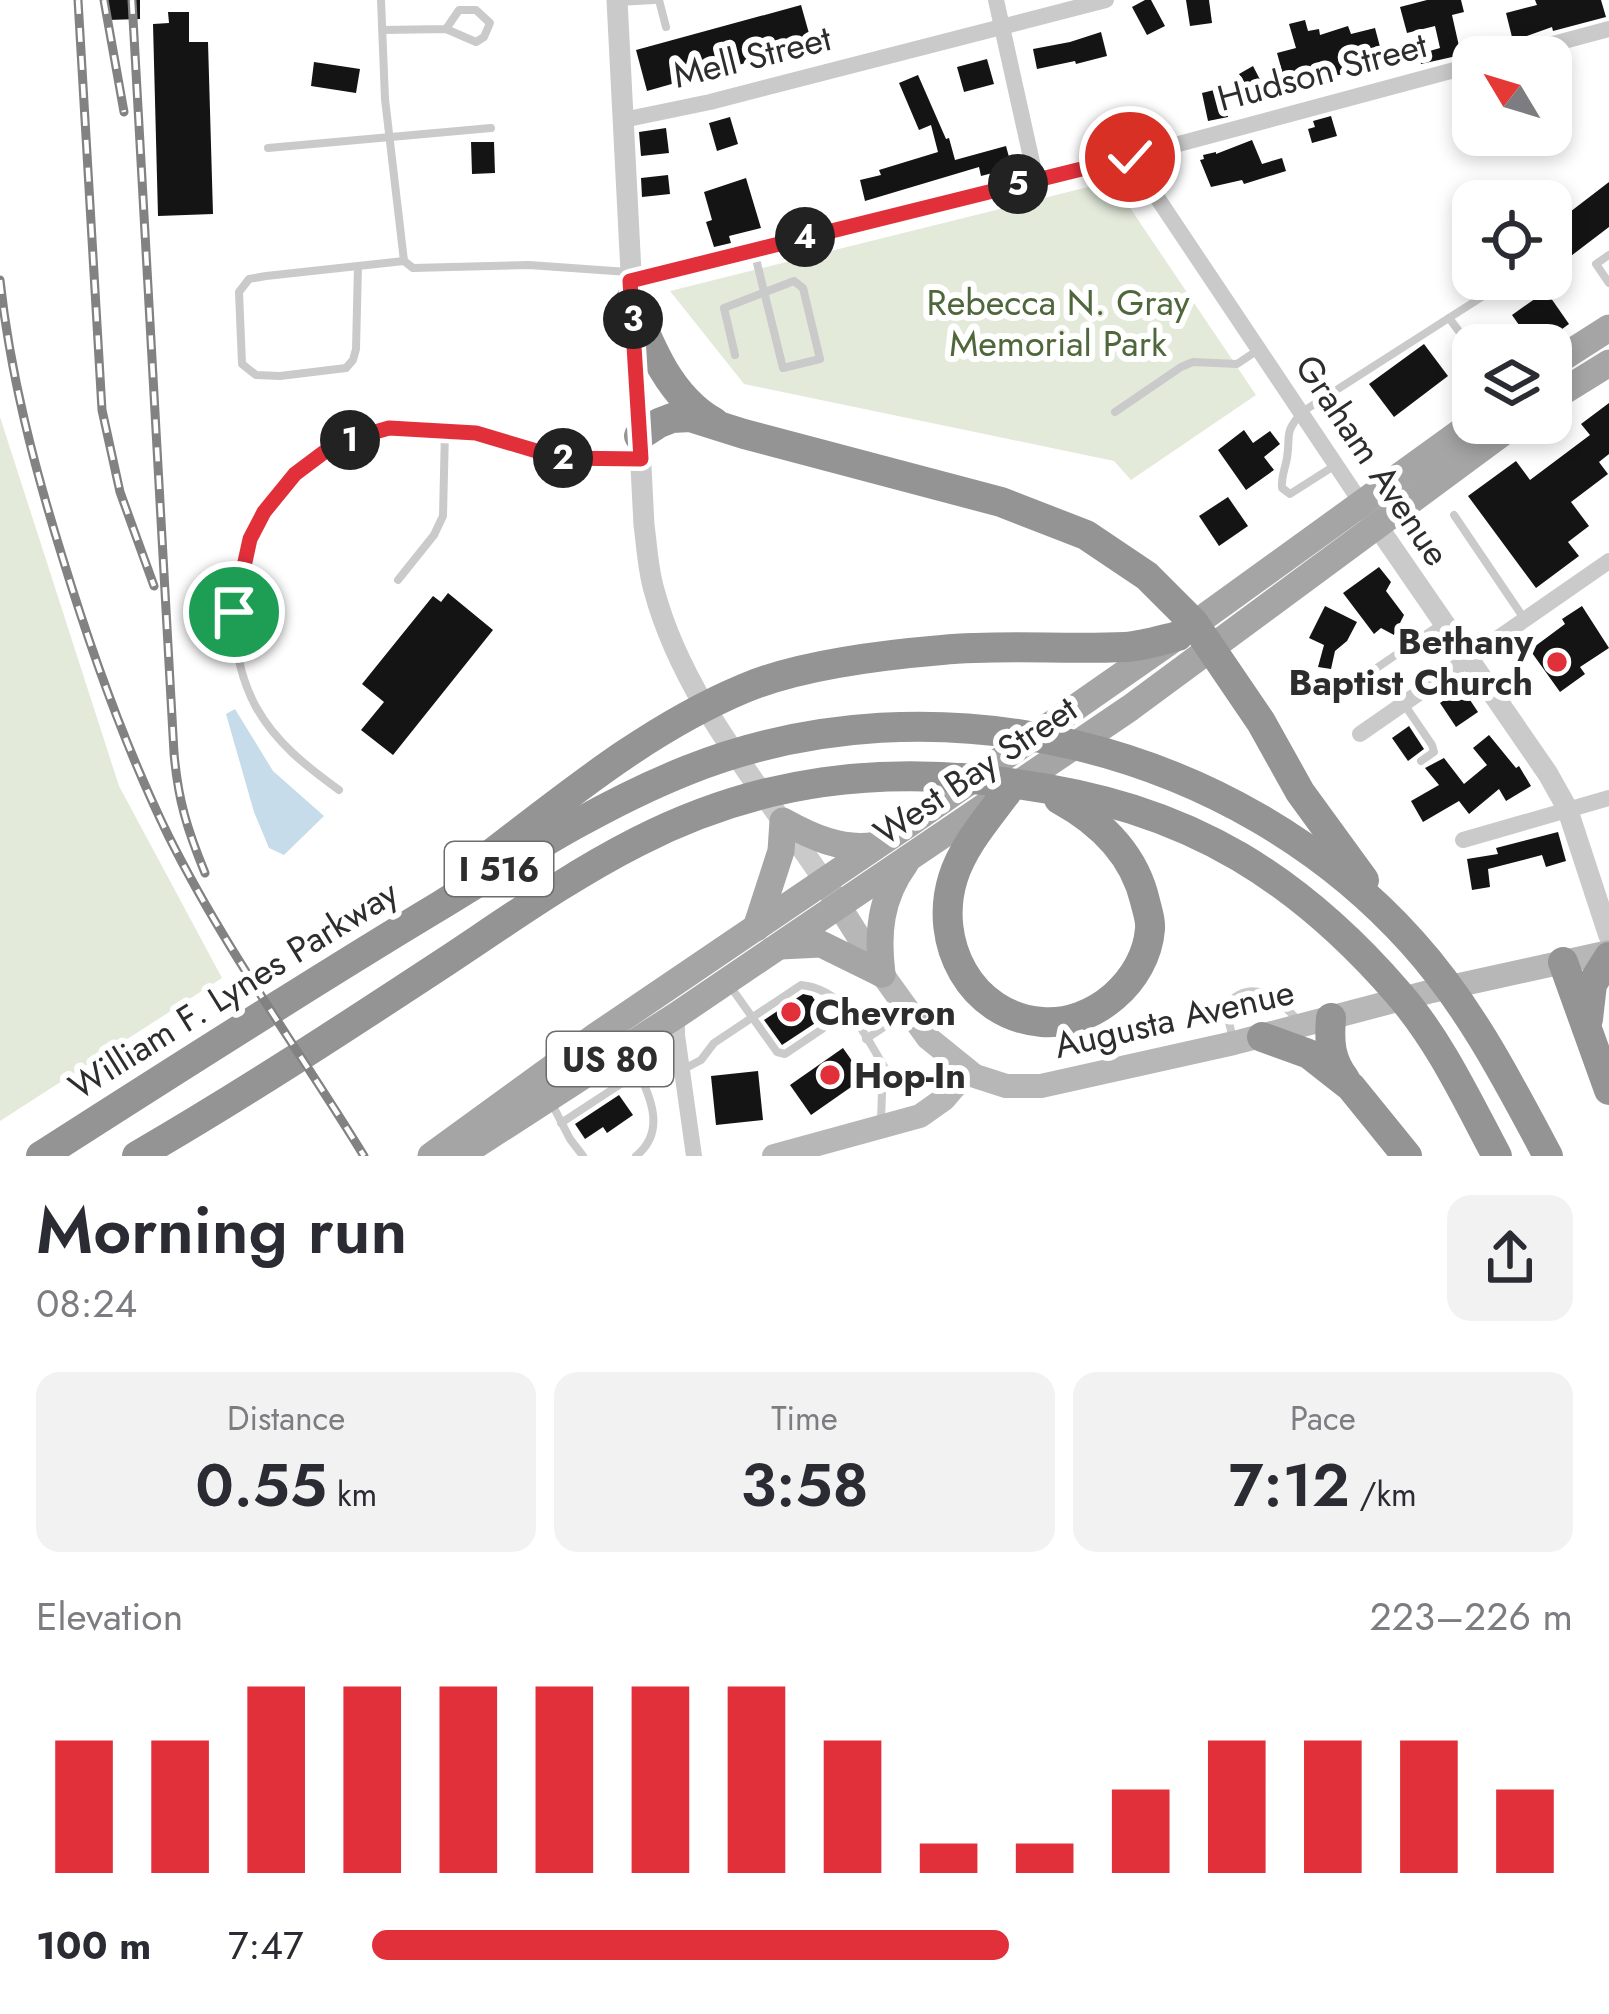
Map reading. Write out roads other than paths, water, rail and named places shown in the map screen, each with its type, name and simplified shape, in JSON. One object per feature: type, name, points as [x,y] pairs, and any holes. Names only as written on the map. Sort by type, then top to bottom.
[{"type":"highway","points":[[630,284],[650,343],[669,379],[701,415],[744,434],[1001,502],[1086,535],[1147,576],[1192,622],[1261,722],[1300,792],[1391,920]]},
{"type":"highway","points":[[640,447],[659,423],[672,418],[719,424]]},
{"type":"highway","points":[[314,982],[606,767],[662,731],[744,689],[842,663],[941,650],[1129,646],[1178,636]]},
{"type":"highway","name":"William F. Lynes Parkway","points":[[41,1156],[314,982],[634,793],[691,768],[803,738],[859,729],[955,727],[1066,742],[1156,768],[1232,803],[1330,867],[1414,944],[1465,1009],[1548,1156]]},
{"type":"highway","name":"I 516","points":[[137,1156],[242,1095],[587,870],[693,818],[812,783],[902,774],[962,776],[1019,789]]},
{"type":"highway","points":[[1065,796],[1115,841],[1140,880],[1150,925],[1146,947],[1137,971],[1114,998],[1074,1018],[1042,1022],[990,1003],[963,974],[949,940],[953,877],[974,836],[1019,789],[1065,796],[1158,817],[1242,858],[1303,902],[1356,949],[1399,994],[1437,1045],[1498,1156]]},
{"type":"highway","points":[[1588,1031],[1592,985],[1609,954]]},
{"type":"highway","points":[[1563,962],[1609,1090]]},
{"type":"highway","points":[[1317,1021],[1330,1039],[1334,1065],[1407,1156]]},
{"type":"highway","points":[[1248,1040],[1309,1054],[1351,1087]]},
{"type":"main road","points":[[1572,352],[1609,328]]},
{"type":"main road","points":[[1572,386],[1609,363]]},
{"type":"main road","name":"West Bay Street","points":[[431,1156],[756,928],[911,856],[1019,789],[1130,708],[1452,441]]},
{"type":"main road","name":"West Bay Street","points":[[459,1156],[555,1111],[633,1060],[677,1015],[778,946],[880,844],[1178,636],[1482,444]]},
{"type":"main road","points":[[756,928],[781,851],[783,821],[832,844],[880,844]]},
{"type":"main road","points":[[882,974],[883,908],[911,856]]},
{"type":"main road","points":[[778,1156],[902,1122],[934,1108],[968,1071],[928,1038],[831,893]]},
{"type":"main road","points":[[778,946],[821,944],[882,974]]},
{"type":"main road","name":"Augusta Avenue","points":[[968,1071],[990,1083],[1041,1086],[1248,1040],[1432,991],[1609,954]]},
{"type":"street","points":[[996,0],[1036,179]]},
{"type":"street","name":"Mell Street","points":[[623,120],[1106,0]]},
{"type":"street","points":[[617,1],[644,525],[652,586],[686,674],[831,893]]},
{"type":"street","points":[[1572,39],[1609,29]]},
{"type":"street","name":"Hudson Street","points":[[630,284],[1452,71]]},
{"type":"street","name":"Graham Avenue","points":[[1130,157],[1548,774],[1567,808],[1609,936]]},
{"type":"street","points":[[1360,734],[1609,561]]},
{"type":"street","points":[[1463,840],[1609,798]]},
{"type":"street","points":[[677,1015],[694,1156]]},
{"type":"lane","points":[[381,0],[389,138],[404,261]]},
{"type":"lane","points":[[617,1],[656,0],[666,27]]},
{"type":"lane","points":[[383,29],[446,29],[476,41],[484,37],[490,23],[476,10],[459,10],[446,29]]},
{"type":"lane","points":[[268,148],[490,128]]},
{"type":"lane","points":[[734,355],[724,308],[762,292],[794,281],[803,288],[820,359],[783,368],[762,292],[754,250]]},
{"type":"lane","points":[[1609,255],[1596,264],[1609,284]]},
{"type":"lane","points":[[358,266],[356,349],[346,368],[280,376],[256,375],[242,364],[239,292],[249,279],[358,266],[404,261],[413,268],[529,265],[630,284]]},
{"type":"lane","points":[[1336,464],[1291,494],[1282,488],[1287,434],[1302,412],[1477,300]]},
{"type":"lane","points":[[1450,318],[1454,324]]},
{"type":"lane","points":[[1115,412],[1181,367],[1193,362],[1237,364],[1260,350]]},
{"type":"lane","points":[[340,790],[300,762],[276,736],[256,706],[239,665],[234,612],[250,539],[264,512],[295,474],[323,453],[389,428],[476,433],[560,458],[640,447]]},
{"type":"lane","points":[[398,580],[443,516],[446,431]]},
{"type":"lane","points":[[1454,515],[1524,618]]},
{"type":"lane","points":[[1346,689],[1442,623]]},
{"type":"lane","points":[[1403,703],[1434,752],[1421,761]]},
{"type":"lane","points":[[726,981],[777,1052],[785,1054],[849,1011]]},
{"type":"lane","points":[[633,1060],[682,1070],[701,1060],[714,1043],[801,986],[817,987],[844,1003],[888,1073],[881,1128]]},
{"type":"lane","points":[[1248,1040],[1225,1006],[1238,994],[1267,993],[1317,1021]]},
{"type":"lane","points":[[866,1039],[908,1011]]},
{"type":"lane","points":[[633,1060],[656,1120],[644,1150],[636,1156]]},
{"type":"lane","points":[[555,1111],[583,1156]]},
{"type":"water","points":[[235,709],[273,771],[324,816],[284,855],[269,848],[254,812],[226,714]]},
{"type":"railway","points":[[78,0],[102,410],[120,492],[154,586]]},
{"type":"railway","points":[[104,0],[124,112]]},
{"type":"railway","points":[[132,0],[174,753],[184,814],[205,873]]},
{"type":"railway","points":[[0,280],[17,385],[42,488],[85,627],[138,768],[214,919],[364,1156]]},
{"type":"place","name":"Bethany Baptist Church","points":[[1557,662]]},
{"type":"place","name":"Chevron","points":[[791,1012]]},
{"type":"place","name":"Hop-In","points":[[830,1075]]},
{"type":"park label","name":"Rebecca N. Gray Memorial Park","points":[[1058,322]]}]
